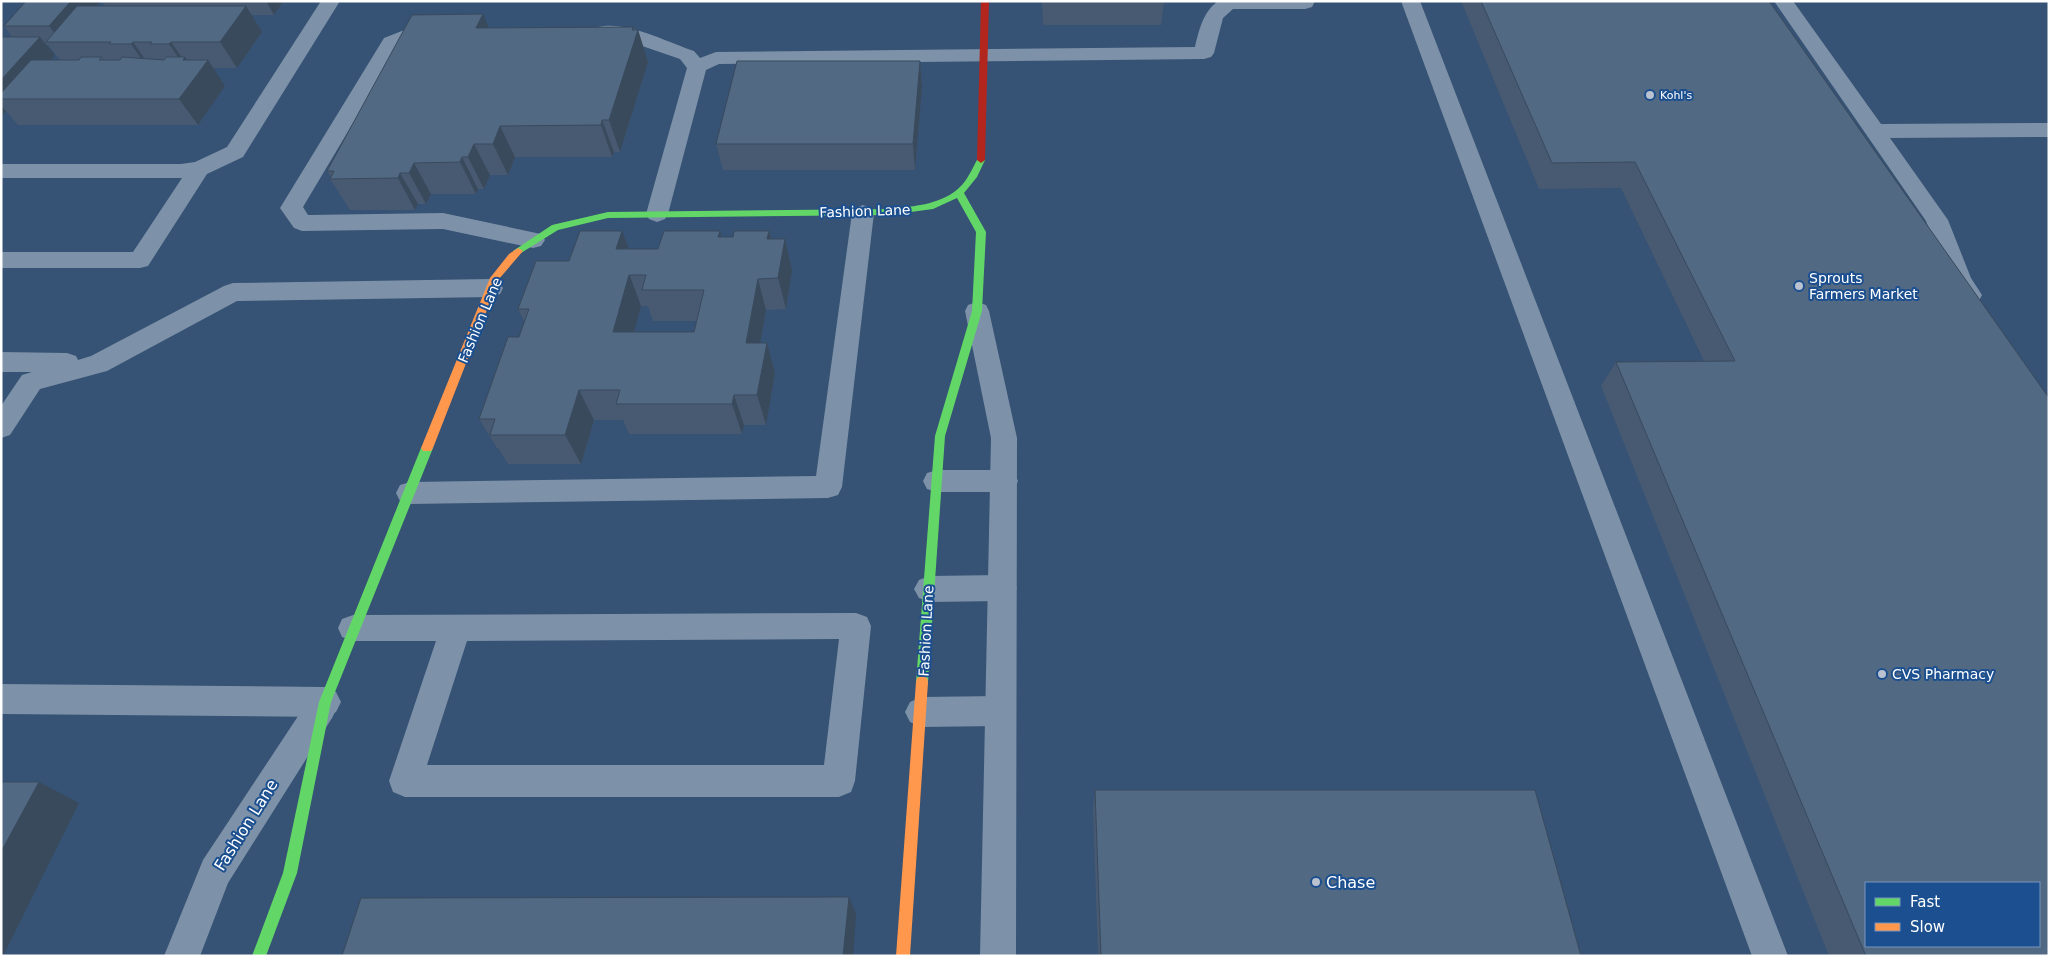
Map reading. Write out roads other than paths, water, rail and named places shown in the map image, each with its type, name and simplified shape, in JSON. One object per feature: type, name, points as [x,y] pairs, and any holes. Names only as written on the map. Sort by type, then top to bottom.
[{"type":"street","points":[[1,171],[180,171],[199,169],[235,152],[331,1]]},
{"type":"street","name":"Fashion Lane","points":[[259,956],[290,873],[324,702],[495,278],[512,256],[554,227],[608,214],[862,213],[923,209],[960,195],[977,174],[981,159],[985,1]]},
{"type":"street","points":[[657,214],[697,67],[716,58],[1204,52],[1214,14],[1219,8],[1229,3],[1305,3],[1305,1]]},
{"type":"street","points":[[1410,1],[1770,956]]},
{"type":"street","points":[[1783,1],[1937,220],[1960,280],[1981,310]]},
{"type":"street","points":[[588,31],[618,31],[687,55],[697,67]]},
{"type":"street","points":[[451,33],[412,33],[391,42],[291,208],[302,223],[443,221],[533,240]]},
{"type":"street","points":[[1874,131],[2049,130]]},
{"type":"street","points":[[1,260],[140,260],[199,169]]},
{"type":"street","name":"Fashion Lane","points":[[903,956],[940,436],[977,311],[981,232],[960,195]]},
{"type":"street","points":[[410,492],[828,487],[862,213]]},
{"type":"street","points":[[1,428],[31,382],[98,364],[233,292],[491,288]]},
{"type":"street","name":"Fashion Lane","points":[[977,311],[1004,438],[998,956]]},
{"type":"street","points":[[1,362],[98,364]]},
{"type":"street","points":[[937,481],[1004,481]]},
{"type":"street","points":[[929,589],[1002,588]]},
{"type":"street","points":[[353,628],[856,626],[839,781],[405,781],[456,628]]},
{"type":"street","points":[[1,699],[324,702]]},
{"type":"street","name":"Fashion Lane","points":[[182,956],[215,872],[324,702]]},
{"type":"street","points":[[921,712],[1000,712]]},
{"type":"place","name":"Kohl's","points":[[1650,95]]},
{"type":"place","name":"Sprouts Farmers Market","points":[[1799,286]]},
{"type":"place","name":"CVS Pharmacy","points":[[1882,674]]},
{"type":"place","name":"Chase","points":[[1316,882]]}]
